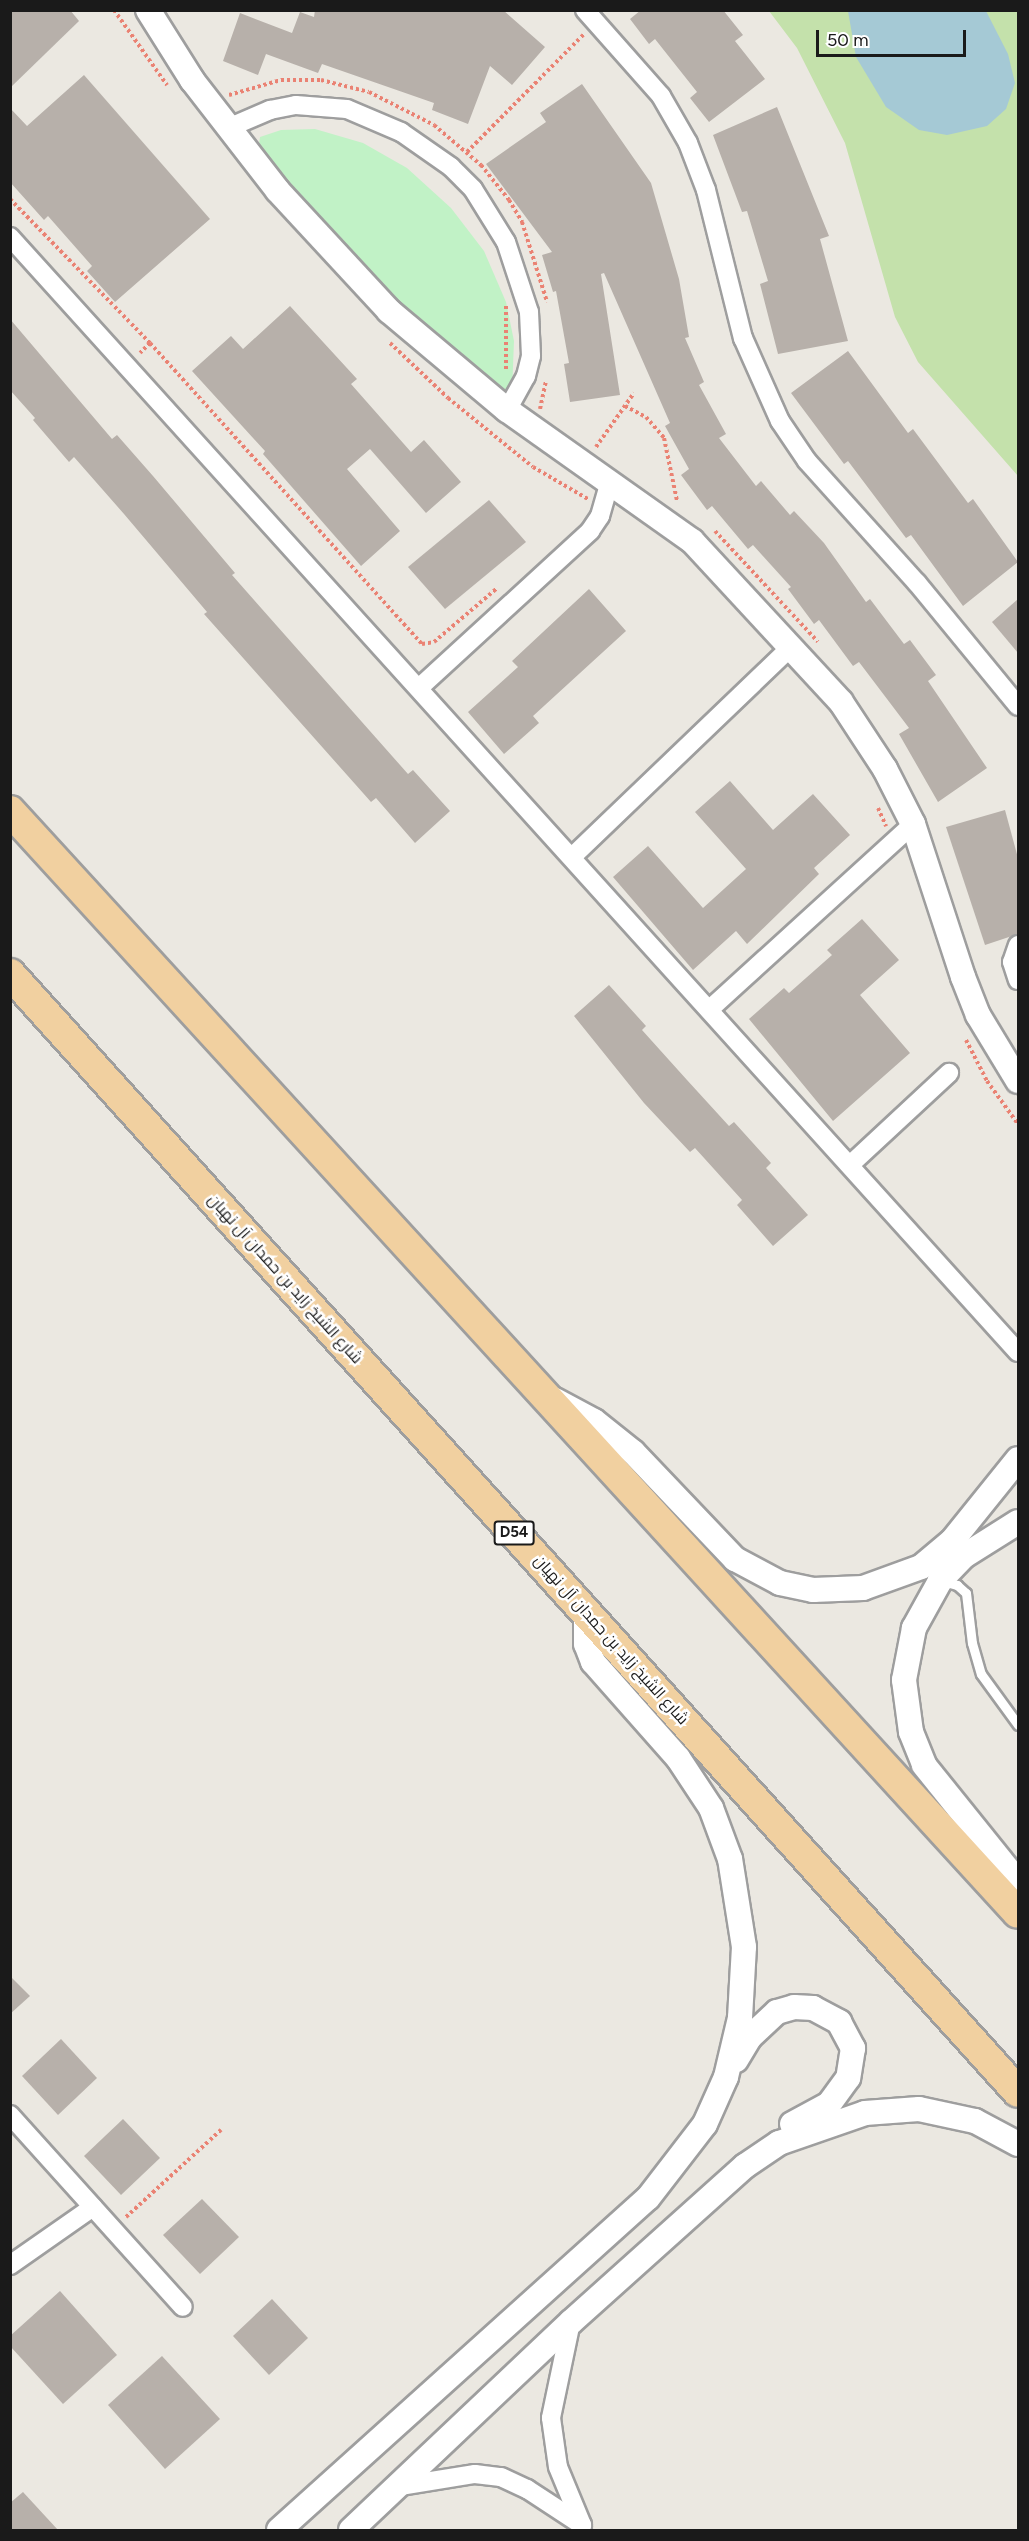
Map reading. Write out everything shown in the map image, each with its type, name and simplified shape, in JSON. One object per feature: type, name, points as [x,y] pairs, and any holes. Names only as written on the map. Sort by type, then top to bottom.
[{"type":"main road","points":[[10,811],[550,1397],[1018,1913]]},
{"type":"main road","name":"شارع الشيخ زايد بن حمدان آل نهيان","points":[[10,974],[1018,2092]]},
{"type":"street","points":[[147,10],[228,128],[333,254],[414,334],[507,410],[692,541],[792,646],[841,702],[869,742],[914,824],[963,977],[983,1024],[1018,1081]]},
{"type":"street","points":[[591,16],[662,96],[688,143],[706,190],[743,338],[780,421],[807,461],[917,583],[1018,706]]},
{"type":"street","points":[[228,128],[270,110],[296,105],[339,108],[401,132],[451,167],[479,198],[506,242],[529,312],[528,366],[507,410]]},
{"type":"street","points":[[10,237],[711,1008],[1018,1352]]},
{"type":"street","points":[[420,687],[590,531],[603,508],[610,482]]},
{"type":"street","points":[[573,856],[792,646]]},
{"type":"street","points":[[711,1008],[914,824]]},
{"type":"street","points":[[1018,945],[1012,962],[1018,980]]},
{"type":"street","points":[[851,1164],[949,1073]]},
{"type":"street","points":[[550,1397],[594,1421],[633,1452],[735,1559],[780,1583],[813,1590],[863,1588],[921,1567],[952,1541],[1018,1459]]},
{"type":"street","points":[[1018,1522],[964,1556],[940,1581],[921,1611],[908,1653],[905,1697],[911,1732],[934,1780],[1018,1882]]},
{"type":"street","points":[[586,1612],[586,1644],[593,1662],[678,1758],[711,1808],[730,1859],[744,1947],[740,2018],[726,2077]]},
{"type":"street","points":[[279,2530],[648,2198],[705,2124],[726,2077],[749,2038],[777,2012],[794,2007],[813,2008],[827,2013],[848,2034],[853,2063],[840,2092],[829,2103],[777,2134],[763,2152],[571,2322],[351,2530]]},
{"type":"street","points":[[763,2152],[797,2134],[865,2113],[892,2109],[945,2113],[975,2121],[1018,2144]]},
{"type":"street","points":[[10,2115],[183,2307]]},
{"type":"street","points":[[10,2265],[93,2207]]},
{"type":"street","points":[[571,2322],[551,2418],[558,2467],[585,2528]]},
{"type":"street","points":[[400,2486],[475,2474],[501,2477],[542,2498],[585,2528]]},
{"type":"lane","points":[[940,1581],[957,1585],[966,1593],[972,1643],[981,1674],[1018,1725]]},
{"type":"path","points":[[451,167],[591,16]]},
{"type":"path","points":[[229,95],[281,80],[346,85],[413,112],[467,151],[494,180],[522,222],[542,276],[548,308]]},
{"type":"path","points":[[504,294],[508,327],[506,378]]},
{"type":"path","points":[[382,334],[448,398],[533,467],[603,508]]},
{"type":"path","points":[[150,343],[422,644],[434,642],[506,580]]},
{"type":"path","points":[[540,410],[548,369]]},
{"type":"path","points":[[596,447],[634,393]]},
{"type":"path","points":[[626,405],[646,417],[664,438],[677,501]]},
{"type":"path","points":[[582,506],[584,497]]},
{"type":"path","points":[[875,799],[896,841]]},
{"type":"path","points":[[962,1030],[987,1081],[1018,1124]]},
{"type":"path","points":[[113,2229],[221,2130]]},
{"type":"green space","points":[[769,11],[1018,11],[1018,476],[918,362],[895,317],[845,143],[797,48]]},
{"type":"green space","points":[[315,129],[363,143],[407,168],[451,208],[484,251],[506,302],[514,341],[512,392],[498,398],[437,351],[257,159],[260,137],[281,130]]},
{"type":"water","points":[[848,11],[986,11],[1008,54],[1015,83],[1006,109],[987,126],[947,135],[919,130],[886,107],[856,57]]},
{"type":"building","points":[[10,10],[70,10],[79,21],[10,88]]},
{"type":"building","points":[[315,10],[503,10],[545,47],[512,85],[490,66],[468,124],[432,110],[434,103],[322,64],[318,73],[266,54],[258,75],[223,61],[240,13],[292,33],[300,12],[314,17]]},
{"type":"building","points":[[641,10],[723,10],[743,35],[735,41],[765,79],[709,122],[690,98],[697,92],[655,39],[649,44],[630,19]]},
{"type":"building","points":[[84,75],[210,219],[115,302],[87,271],[92,266],[48,216],[44,220],[10,182],[10,108],[27,126]]},
{"type":"building","points":[[582,84],[651,183],[679,279],[689,337],[685,338],[704,382],[699,385],[726,434],[719,438],[756,486],[761,481],[790,515],[794,511],[824,543],[866,602],[870,599],[904,644],[910,640],[936,675],[928,681],[987,768],[938,802],[899,734],[909,728],[859,662],[853,666],[819,620],[814,624],[788,589],[791,587],[753,545],[748,549],[712,506],[707,510],[681,475],[689,469],[665,426],[670,423],[604,273],[601,274],[620,395],[570,402],[564,364],[569,363],[556,291],[553,292],[542,255],[552,252],[486,164],[546,122],[540,113]]},
{"type":"building","points":[[777,107],[829,236],[820,239],[848,341],[778,354],[760,284],[768,281],[747,211],[742,212],[713,135]]},
{"type":"building","points":[[290,306],[357,379],[351,384],[411,452],[424,440],[461,482],[426,513],[370,449],[347,469],[400,531],[361,566],[263,454],[265,451],[192,371],[231,336],[243,349]]},
{"type":"building","points":[[10,319],[112,439],[117,435],[153,476],[235,573],[232,575],[408,774],[413,770],[450,811],[415,843],[376,798],[371,802],[204,614],[207,612],[74,457],[69,462],[33,420],[35,418],[10,390]]},
{"type":"building","points":[[848,351],[908,433],[913,429],[968,503],[973,499],[1018,562],[963,606],[911,535],[906,538],[848,461],[844,464],[791,393]]},
{"type":"building","points":[[489,500],[526,542],[445,609],[408,567]]},
{"type":"building","points":[[589,589],[626,631],[533,716],[539,723],[504,754],[468,712],[518,667],[512,661]]},
{"type":"building","points":[[1018,599],[1018,653],[992,622]]},
{"type":"building","points":[[730,781],[773,830],[813,794],[850,835],[814,868],[819,874],[747,944],[736,931],[693,970],[613,877],[648,846],[703,908],[746,869],[695,812]]},
{"type":"building","points":[[1005,810],[1018,858],[1018,934],[985,945],[946,827]]},
{"type":"building","points":[[862,919],[899,960],[860,995],[910,1053],[833,1121],[749,1019],[784,988],[789,993],[832,955],[827,950]]},
{"type":"building","points":[[609,985],[646,1026],[642,1030],[687,1080],[729,1126],[734,1122],[771,1163],[766,1168],[808,1215],[773,1246],[737,1205],[742,1200],[695,1148],[690,1152],[644,1103],[574,1016]]},
{"type":"building","points":[[10,1976],[30,1996],[10,2014]]},
{"type":"building","points":[[61,2039],[97,2078],[58,2115],[22,2076]]},
{"type":"building","points":[[123,2119],[160,2158],[121,2195],[84,2156]]},
{"type":"building","points":[[202,2199],[239,2237],[200,2274],[163,2235]]},
{"type":"building","points":[[60,2291],[117,2355],[63,2404],[10,2346],[10,2336]]},
{"type":"building","points":[[272,2299],[308,2338],[269,2375],[233,2336]]},
{"type":"building","points":[[162,2356],[220,2419],[165,2469],[108,2405]]},
{"type":"building","points":[[23,2492],[58,2530],[10,2530],[10,2503]]}]
